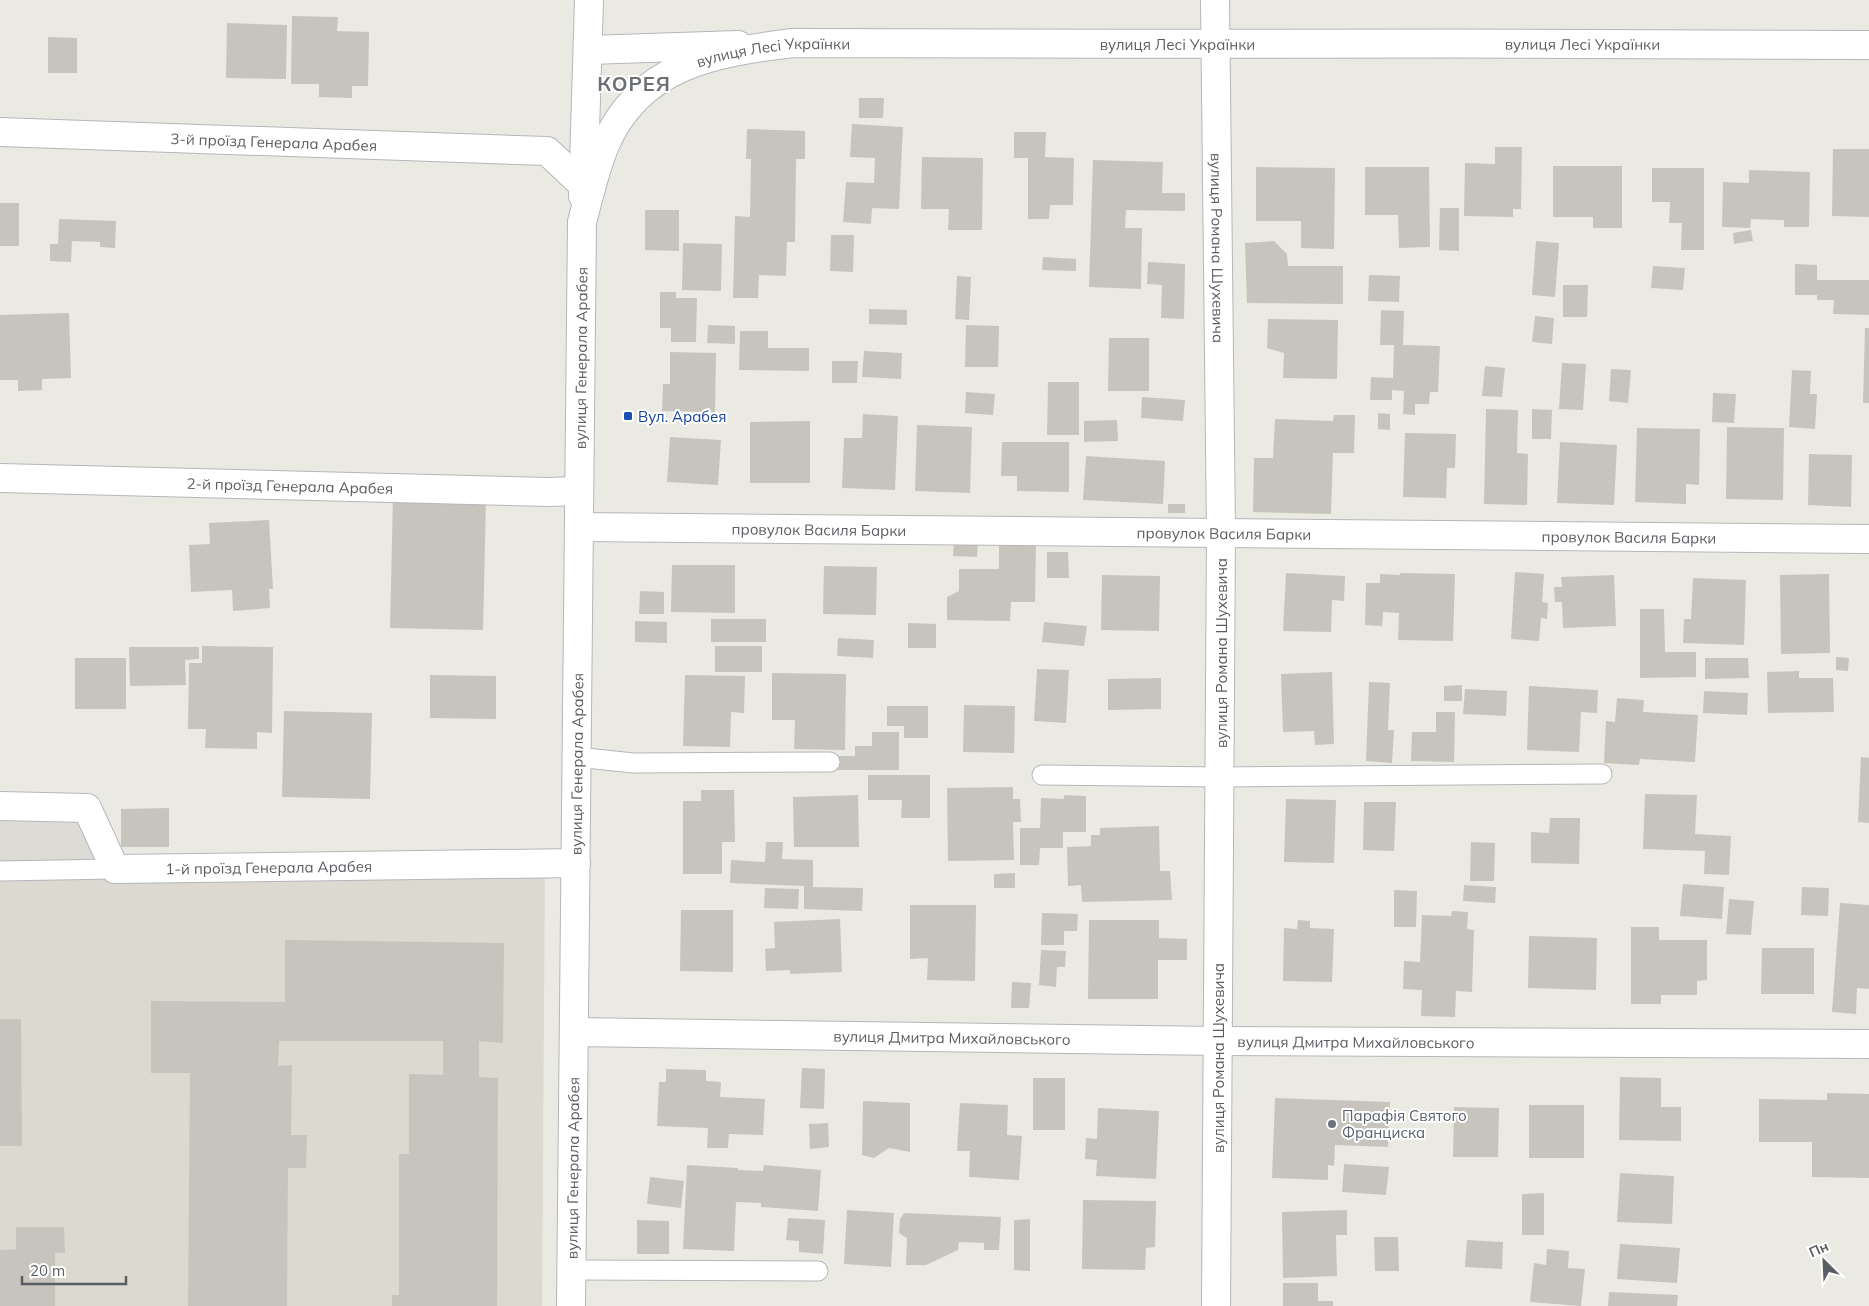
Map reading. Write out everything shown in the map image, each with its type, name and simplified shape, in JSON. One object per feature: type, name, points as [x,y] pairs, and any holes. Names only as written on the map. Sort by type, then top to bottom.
[{"type":"street","points":[[582,222],[589,0]]},
{"type":"street","name":"вулиця Романа Шухевича","points":[[1215,0],[1221,533],[1221,777],[1216,1306]]},
{"type":"street","points":[[588,50],[792,43]]},
{"type":"street","name":"вулиця Лесі Українки","points":[[582,222],[592,183],[605,145],[622,114],[646,88],[680,68],[706,58],[733,51],[792,43],[1215,45],[1623,43],[1869,45]]},
{"type":"street","name":"3-й проїзд Генерала Арабея","points":[[0,132],[547,150],[583,184]]},
{"type":"street","name":"вулиця Генерала Арабея","points":[[571,1306],[582,222]]},
{"type":"street","name":"2-й проїзд Генерала Арабея","points":[[0,478],[548,492],[580,491]]},
{"type":"street","name":"провулок Василя Барки","points":[[579,527],[1869,539]]},
{"type":"street","points":[[0,806],[87,808],[115,869]]},
{"type":"street","name":"1-й проїзд Генерала Арабея","points":[[115,869],[576,863]]},
{"type":"street","name":"вулиця Дмитра Михайловського","points":[[574,1032],[1218,1041],[1869,1044]]},
{"type":"lane","points":[[577,757],[633,763],[830,762]]},
{"type":"lane","points":[[1042,775],[1221,777],[1602,774]]},
{"type":"lane","points":[[0,871],[115,869]]},
{"type":"lane","points":[[572,1270],[818,1271]]},
{"type":"shaded area","points":[[0,808],[87,808],[115,869],[0,871]]},
{"type":"shaded area","points":[[545,863],[542,1306],[0,1306],[0,871]]},
{"type":"building","points":[[292,16],[338,17],[337,31],[369,32],[368,86],[352,86],[352,98],[319,97],[319,84],[291,84]]},
{"type":"building","points":[[227,23],[287,25],[286,79],[226,78]]},
{"type":"building","points":[[48,37],[77,38],[77,73],[48,73]]},
{"type":"building","points":[[859,98],[884,98],[883,118],[859,118]]},
{"type":"building","points":[[852,124],[903,127],[899,209],[872,208],[871,224],[843,222],[846,182],[874,183],[875,158],[850,157]]},
{"type":"building","points":[[747,129],[805,131],[805,159],[796,159],[795,242],[787,242],[786,276],[759,275],[758,298],[733,298],[735,216],[750,217],[751,159],[746,159]]},
{"type":"building","points":[[1014,132],[1046,132],[1045,157],[1074,158],[1073,205],[1050,205],[1049,219],[1028,219],[1028,158],[1014,158]]},
{"type":"building","points":[[1495,147],[1522,147],[1521,209],[1513,209],[1513,217],[1464,216],[1465,163],[1495,164]]},
{"type":"building","points":[[1833,149],[1869,149],[1869,217],[1832,216]]},
{"type":"building","points":[[922,157],[983,158],[982,230],[948,230],[949,209],[921,209]]},
{"type":"building","points":[[1093,160],[1163,162],[1162,193],[1185,193],[1185,211],[1126,210],[1125,228],[1142,228],[1141,289],[1089,287]]},
{"type":"building","points":[[1553,166],[1622,166],[1622,228],[1593,228],[1593,217],[1553,217]]},
{"type":"building","points":[[1256,167],[1335,168],[1334,249],[1301,248],[1301,221],[1256,221]]},
{"type":"building","points":[[1365,167],[1429,167],[1430,247],[1399,248],[1398,215],[1365,215]]},
{"type":"building","points":[[1652,168],[1704,168],[1704,250],[1681,250],[1682,223],[1669,223],[1670,202],[1652,202]]},
{"type":"building","points":[[1749,170],[1810,172],[1809,227],[1784,227],[1784,220],[1751,219],[1750,228],[1722,227],[1723,182],[1749,183]]},
{"type":"building","points":[[0,203],[19,203],[19,246],[0,246]]},
{"type":"building","points":[[1440,208],[1459,208],[1459,251],[1439,250]]},
{"type":"building","points":[[645,210],[679,210],[679,251],[645,250]]},
{"type":"building","points":[[59,219],[116,221],[115,248],[100,247],[100,242],[72,241],[71,262],[50,261],[50,244],[58,244]]},
{"type":"building","points":[[1751,230],[1753,241],[1734,244],[1733,233]]},
{"type":"building","points":[[831,235],[854,235],[853,272],[830,271]]},
{"type":"building","points":[[1274,241],[1287,254],[1288,266],[1343,266],[1343,304],[1247,303],[1245,243]]},
{"type":"building","points":[[1536,241],[1559,243],[1555,297],[1532,295]]},
{"type":"building","points":[[683,243],[722,244],[721,291],[682,290]]},
{"type":"building","points":[[1043,257],[1076,259],[1076,271],[1042,270]]},
{"type":"building","points":[[1148,262],[1185,264],[1184,319],[1161,318],[1162,285],[1147,284]]},
{"type":"building","points":[[1795,264],[1817,265],[1817,280],[1869,280],[1869,315],[1833,314],[1834,300],[1817,300],[1817,295],[1795,295]]},
{"type":"building","points":[[1653,266],[1685,268],[1683,290],[1651,288]]},
{"type":"building","points":[[1369,275],[1400,276],[1399,302],[1368,301]]},
{"type":"building","points":[[957,276],[971,277],[969,320],[955,319]]},
{"type":"building","points":[[1563,285],[1588,285],[1587,317],[1563,317]]},
{"type":"building","points":[[660,292],[676,292],[676,298],[697,298],[696,342],[671,342],[671,328],[660,328]]},
{"type":"building","points":[[869,309],[907,310],[907,325],[869,324]]},
{"type":"building","points":[[1381,310],[1404,311],[1403,345],[1440,346],[1438,392],[1430,392],[1429,404],[1415,404],[1415,415],[1403,414],[1404,391],[1392,390],[1392,400],[1370,400],[1371,377],[1393,378],[1394,345],[1380,345]]},
{"type":"building","points":[[69,313],[71,378],[42,379],[42,390],[18,391],[18,380],[0,380],[0,315]]},
{"type":"building","points":[[1535,316],[1554,318],[1552,344],[1532,342]]},
{"type":"building","points":[[1268,319],[1338,320],[1337,379],[1283,378],[1284,353],[1267,348]]},
{"type":"building","points":[[708,325],[735,326],[735,344],[707,343]]},
{"type":"building","points":[[966,325],[999,326],[998,367],[965,367]]},
{"type":"building","points":[[1865,328],[1869,328],[1869,403],[1863,403]]},
{"type":"building","points":[[740,331],[768,331],[768,348],[809,348],[809,371],[739,370]]},
{"type":"building","points":[[1109,338],[1149,338],[1149,391],[1108,391]]},
{"type":"building","points":[[864,351],[902,353],[901,379],[862,377]]},
{"type":"building","points":[[670,352],[716,353],[715,412],[662,411],[663,384],[670,384]]},
{"type":"building","points":[[832,361],[858,361],[857,383],[832,383]]},
{"type":"building","points":[[1562,363],[1586,364],[1583,410],[1559,409]]},
{"type":"building","points":[[1485,366],[1505,368],[1502,397],[1482,396]]},
{"type":"building","points":[[1611,369],[1631,370],[1628,403],[1609,401]]},
{"type":"building","points":[[1792,370],[1811,371],[1810,394],[1817,394],[1815,429],[1789,427]]},
{"type":"building","points":[[1048,382],[1079,382],[1079,435],[1047,435]]},
{"type":"building","points":[[966,392],[995,394],[993,415],[965,413]]},
{"type":"building","points":[[1713,393],[1736,394],[1734,423],[1712,422]]},
{"type":"building","points":[[1142,397],[1185,400],[1183,421],[1141,418]]},
{"type":"building","points":[[1486,409],[1518,410],[1517,453],[1528,454],[1527,505],[1484,504]]},
{"type":"building","points":[[1532,409],[1552,410],[1551,439],[1532,439]]},
{"type":"building","points":[[1378,413],[1390,414],[1390,430],[1378,429]]},
{"type":"building","points":[[863,414],[898,416],[895,490],[842,488],[844,438],[862,438]]},
{"type":"building","points":[[1334,415],[1355,415],[1354,453],[1333,453],[1331,514],[1253,512],[1254,458],[1273,458],[1275,419],[1333,421]]},
{"type":"building","points":[[1117,420],[1118,441],[1084,442],[1084,421]]},
{"type":"building","points":[[810,421],[810,483],[750,483],[750,422]]},
{"type":"building","points":[[917,425],[972,427],[970,493],[915,491]]},
{"type":"building","points":[[1727,427],[1784,428],[1783,500],[1726,499]]},
{"type":"building","points":[[1637,428],[1700,429],[1699,485],[1686,484],[1686,504],[1635,502]]},
{"type":"building","points":[[1405,433],[1456,434],[1455,468],[1447,468],[1446,498],[1403,497]]},
{"type":"building","points":[[670,437],[721,440],[718,485],[667,482]]},
{"type":"building","points":[[1002,442],[1069,442],[1069,492],[1017,491],[1017,476],[1001,476]]},
{"type":"building","points":[[1560,442],[1617,445],[1614,505],[1557,503]]},
{"type":"building","points":[[1809,454],[1852,455],[1851,507],[1808,505]]},
{"type":"building","points":[[1086,456],[1165,461],[1163,504],[1083,500]]},
{"type":"building","points":[[393,497],[486,500],[483,630],[390,628]]},
{"type":"building","points":[[1168,504],[1185,504],[1185,513],[1168,513]]},
{"type":"building","points":[[269,520],[273,589],[269,589],[270,608],[233,611],[232,590],[191,592],[189,545],[210,544],[209,523]]},
{"type":"building","points":[[954,539],[978,540],[977,557],[953,556]]},
{"type":"building","points":[[999,541],[1036,541],[1035,602],[1011,602],[1010,621],[947,620],[947,597],[959,591],[959,569],[999,569]]},
{"type":"building","points":[[1047,552],[1068,552],[1069,578],[1047,578]]},
{"type":"building","points":[[672,565],[735,565],[735,613],[671,612]]},
{"type":"building","points":[[824,566],[877,567],[876,615],[823,614]]},
{"type":"building","points":[[1515,572],[1544,574],[1542,602],[1548,603],[1547,619],[1541,618],[1539,641],[1511,639]]},
{"type":"building","points":[[1286,573],[1345,576],[1344,601],[1332,600],[1331,632],[1283,631]]},
{"type":"building","points":[[1400,573],[1455,574],[1453,641],[1398,640],[1399,613],[1383,612],[1382,626],[1365,625],[1366,583],[1380,583],[1380,574],[1400,575]]},
{"type":"building","points":[[1829,574],[1830,653],[1781,654],[1780,575]]},
{"type":"building","points":[[1102,575],[1160,576],[1159,631],[1101,630]]},
{"type":"building","points":[[1614,575],[1616,626],[1563,628],[1562,602],[1555,602],[1554,587],[1562,587],[1561,577]]},
{"type":"building","points":[[1693,578],[1746,580],[1744,645],[1683,643],[1684,619],[1691,619]]},
{"type":"building","points":[[640,591],[664,592],[664,614],[639,614]]},
{"type":"building","points":[[1640,609],[1664,609],[1665,652],[1696,652],[1696,677],[1640,678]]},
{"type":"building","points":[[711,619],[766,619],[766,642],[711,642]]},
{"type":"building","points":[[635,621],[667,622],[667,643],[635,642]]},
{"type":"building","points":[[1044,622],[1087,626],[1084,646],[1042,642]]},
{"type":"building","points":[[908,623],[936,624],[936,648],[908,648]]},
{"type":"building","points":[[838,638],[874,640],[873,658],[837,656]]},
{"type":"building","points":[[202,646],[273,647],[272,733],[257,732],[257,749],[205,748],[206,729],[188,729],[189,663],[202,663]]},
{"type":"building","points":[[715,646],[762,646],[762,672],[715,672]]},
{"type":"building","points":[[129,647],[199,647],[199,659],[185,660],[186,685],[130,686]]},
{"type":"building","points":[[1836,657],[1849,658],[1848,671],[1836,670]]},
{"type":"building","points":[[75,658],[126,658],[126,709],[75,709]]},
{"type":"building","points":[[1705,658],[1748,658],[1749,678],[1705,679]]},
{"type":"building","points":[[1037,669],[1069,670],[1066,723],[1034,721]]},
{"type":"building","points":[[1799,671],[1799,678],[1833,678],[1834,712],[1768,713],[1767,672]]},
{"type":"building","points":[[1332,672],[1334,744],[1315,745],[1314,731],[1283,732],[1281,674]]},
{"type":"building","points":[[772,673],[846,674],[845,750],[794,749],[795,720],[772,720]]},
{"type":"building","points":[[430,675],[496,676],[496,719],[430,718]]},
{"type":"building","points":[[685,675],[745,676],[744,713],[731,712],[730,747],[683,746]]},
{"type":"building","points":[[1161,678],[1161,709],[1108,710],[1108,679]]},
{"type":"building","points":[[1369,682],[1390,683],[1388,730],[1394,730],[1392,763],[1366,761]]},
{"type":"building","points":[[1462,685],[1462,701],[1444,701],[1444,686]]},
{"type":"building","points":[[1529,686],[1598,690],[1597,713],[1581,712],[1579,752],[1527,750]]},
{"type":"building","points":[[1465,689],[1507,691],[1506,716],[1463,714]]},
{"type":"building","points":[[1704,691],[1748,693],[1747,715],[1703,713]]},
{"type":"building","points":[[1617,698],[1644,700],[1643,712],[1698,715],[1695,762],[1640,759],[1639,765],[1604,763],[1606,721],[1615,722]]},
{"type":"building","points":[[964,705],[1015,706],[1014,753],[963,752]]},
{"type":"building","points":[[887,706],[928,706],[928,738],[904,738],[904,726],[887,726]]},
{"type":"building","points":[[284,711],[372,713],[370,799],[282,797]]},
{"type":"building","points":[[1436,712],[1455,712],[1454,762],[1411,761],[1412,732],[1436,732]]},
{"type":"building","points":[[872,732],[899,732],[899,770],[835,770],[835,756],[855,756],[855,746],[872,746]]},
{"type":"building","points":[[1861,757],[1869,758],[1869,823],[1858,822]]},
{"type":"building","points":[[868,775],[930,775],[930,818],[901,818],[902,800],[868,800]]},
{"type":"building","points":[[1013,787],[1013,799],[1020,799],[1021,822],[1013,822],[1014,860],[948,861],[947,788]]},
{"type":"building","points":[[701,790],[734,790],[735,842],[722,842],[722,874],[683,874],[683,801],[701,801]]},
{"type":"building","points":[[1645,794],[1697,795],[1695,834],[1731,836],[1729,875],[1704,874],[1705,851],[1643,849]]},
{"type":"building","points":[[858,795],[859,847],[794,847],[793,797]]},
{"type":"building","points":[[1064,795],[1086,796],[1086,832],[1063,832],[1063,848],[1040,848],[1039,865],[1020,865],[1020,828],[1040,828],[1041,798],[1064,799]]},
{"type":"building","points":[[1286,799],[1336,800],[1334,863],[1284,862]]},
{"type":"building","points":[[1364,802],[1396,802],[1394,851],[1363,850]]},
{"type":"building","points":[[169,808],[169,847],[121,847],[121,809]]},
{"type":"building","points":[[1550,818],[1580,818],[1579,864],[1531,863],[1531,832],[1549,833]]},
{"type":"building","points":[[1159,826],[1160,871],[1170,871],[1172,900],[1082,902],[1081,885],[1068,886],[1067,847],[1091,846],[1091,835],[1100,835],[1100,828]]},
{"type":"building","points":[[766,842],[783,842],[782,859],[813,860],[813,887],[863,888],[862,911],[804,909],[804,886],[730,883],[731,860],[765,862]]},
{"type":"building","points":[[1471,842],[1495,843],[1494,881],[1470,881]]},
{"type":"building","points":[[1015,873],[1015,888],[994,888],[994,874]]},
{"type":"building","points":[[1683,884],[1724,887],[1722,919],[1680,916]]},
{"type":"building","points":[[1464,885],[1496,887],[1495,903],[1463,901]]},
{"type":"building","points":[[1802,887],[1829,888],[1828,916],[1801,915]]},
{"type":"building","points":[[765,888],[799,889],[798,909],[764,908]]},
{"type":"building","points":[[1394,890],[1417,891],[1416,927],[1394,927]]},
{"type":"building","points":[[1729,899],[1754,901],[1751,935],[1726,934]]},
{"type":"building","points":[[1840,903],[1869,905],[1869,989],[1857,988],[1856,1014],[1832,1012]]},
{"type":"building","points":[[910,905],[976,905],[975,981],[927,980],[928,958],[910,959]]},
{"type":"building","points":[[681,910],[733,910],[733,972],[680,971]]},
{"type":"building","points":[[1452,911],[1468,912],[1467,929],[1474,930],[1472,992],[1456,991],[1455,1017],[1421,1016],[1422,990],[1403,989],[1404,961],[1420,962],[1422,915],[1451,916]]},
{"type":"building","points":[[1042,913],[1078,914],[1077,931],[1064,931],[1064,945],[1041,945]]},
{"type":"building","points":[[840,919],[842,972],[790,974],[790,970],[766,971],[765,949],[775,948],[774,922]]},
{"type":"building","points":[[1089,920],[1159,920],[1159,938],[1187,939],[1187,960],[1158,960],[1158,999],[1088,999]]},
{"type":"building","points":[[1298,920],[1310,921],[1310,928],[1334,929],[1332,982],[1283,981],[1284,928],[1297,929]]},
{"type":"building","points":[[1631,927],[1659,927],[1659,940],[1707,940],[1707,980],[1697,981],[1697,995],[1661,995],[1661,1004],[1631,1004]]},
{"type":"building","points":[[1529,936],[1597,938],[1596,990],[1528,988]]},
{"type":"building","points":[[285,940],[504,943],[503,1043],[479,1041],[479,1077],[498,1078],[497,1306],[392,1306],[392,1295],[399,1295],[399,1154],[409,1154],[409,1074],[443,1075],[443,1041],[279,1041],[278,1066],[292,1065],[291,1135],[307,1135],[306,1168],[288,1168],[287,1306],[188,1306],[190,1073],[151,1073],[151,1001],[285,1002]]},
{"type":"building","points":[[1762,948],[1814,948],[1814,994],[1761,994]]},
{"type":"building","points":[[1041,950],[1066,951],[1065,967],[1057,967],[1056,987],[1039,985]]},
{"type":"building","points":[[1012,982],[1031,983],[1029,1008],[1011,1008]]},
{"type":"building","points":[[0,1019],[21,1019],[22,1146],[0,1146]]},
{"type":"building","points":[[802,1068],[825,1069],[824,1109],[800,1108]]},
{"type":"building","points":[[666,1069],[706,1070],[706,1081],[721,1082],[720,1097],[765,1099],[763,1135],[729,1134],[728,1148],[707,1148],[708,1128],[657,1126],[659,1082],[666,1082]]},
{"type":"building","points":[[1620,1077],[1661,1078],[1661,1107],[1681,1107],[1681,1141],[1619,1140]]},
{"type":"building","points":[[1033,1078],[1065,1078],[1065,1130],[1033,1130]]},
{"type":"building","points":[[1827,1093],[1869,1094],[1869,1178],[1812,1177],[1812,1142],[1759,1142],[1759,1099],[1827,1100]]},
{"type":"building","name":"Парафія Святого Франциска","points":[[1275,1098],[1390,1102],[1388,1147],[1335,1145],[1334,1166],[1328,1165],[1328,1180],[1272,1178]]},
{"type":"building","points":[[863,1101],[910,1103],[910,1152],[889,1148],[874,1158],[862,1155]]},
{"type":"building","points":[[960,1103],[1008,1105],[1007,1135],[1022,1136],[1019,1180],[969,1177],[970,1151],[957,1151]]},
{"type":"building","points":[[1529,1105],[1584,1105],[1584,1158],[1529,1158]]},
{"type":"building","points":[[1454,1107],[1499,1108],[1498,1157],[1453,1157]]},
{"type":"building","points":[[1098,1108],[1159,1111],[1156,1179],[1096,1176],[1097,1160],[1085,1159],[1086,1138],[1097,1139]]},
{"type":"building","points":[[828,1123],[829,1147],[810,1149],[809,1124]]},
{"type":"building","points":[[1344,1164],[1389,1167],[1386,1195],[1342,1192]]},
{"type":"building","points":[[687,1165],[763,1171],[764,1165],[821,1170],[818,1211],[761,1207],[761,1203],[736,1202],[734,1251],[683,1249]]},
{"type":"building","points":[[1620,1173],[1674,1176],[1672,1224],[1617,1222]]},
{"type":"building","points":[[650,1177],[684,1181],[681,1208],[647,1204]]},
{"type":"building","points":[[1544,1193],[1544,1235],[1522,1235],[1522,1194]]},
{"type":"building","points":[[1083,1200],[1156,1201],[1155,1247],[1146,1248],[1145,1270],[1082,1269]]},
{"type":"building","points":[[847,1210],[894,1213],[891,1267],[844,1264]]},
{"type":"building","points":[[1347,1210],[1347,1235],[1336,1235],[1337,1276],[1283,1278],[1282,1212]]},
{"type":"building","points":[[904,1213],[1001,1217],[999,1250],[984,1250],[984,1243],[959,1242],[958,1250],[926,1265],[906,1265],[907,1238],[899,1233],[900,1219]]},
{"type":"building","points":[[788,1218],[825,1220],[823,1254],[799,1252],[799,1241],[786,1240]]},
{"type":"building","points":[[1030,1219],[1030,1271],[1014,1270],[1014,1220]]},
{"type":"building","points":[[637,1220],[669,1221],[669,1254],[637,1254]]},
{"type":"building","points":[[16,1227],[64,1227],[65,1253],[55,1253],[55,1306],[0,1306],[0,1250],[16,1249]]},
{"type":"building","points":[[1374,1237],[1398,1237],[1399,1271],[1375,1271]]},
{"type":"building","points":[[1467,1240],[1503,1242],[1502,1269],[1465,1267]]},
{"type":"building","points":[[1620,1244],[1680,1248],[1677,1283],[1617,1279]]},
{"type":"building","points":[[1547,1249],[1569,1251],[1568,1268],[1585,1269],[1581,1306],[1530,1302],[1534,1263],[1546,1265]]},
{"type":"building","points":[[1283,1283],[1318,1283],[1318,1301],[1333,1301],[1333,1306],[1283,1306]]},
{"type":"building","points":[[1609,1292],[1678,1295],[1677,1306],[1608,1306]]},
{"type":"place","name":"Вул. Арабея","points":[[628,416]]},
{"type":"place","name":"Парафія Святого Франциска","points":[[1332,1124]]},
{"type":"district","name":"КОРЕЯ","points":[[634,83]]}]
